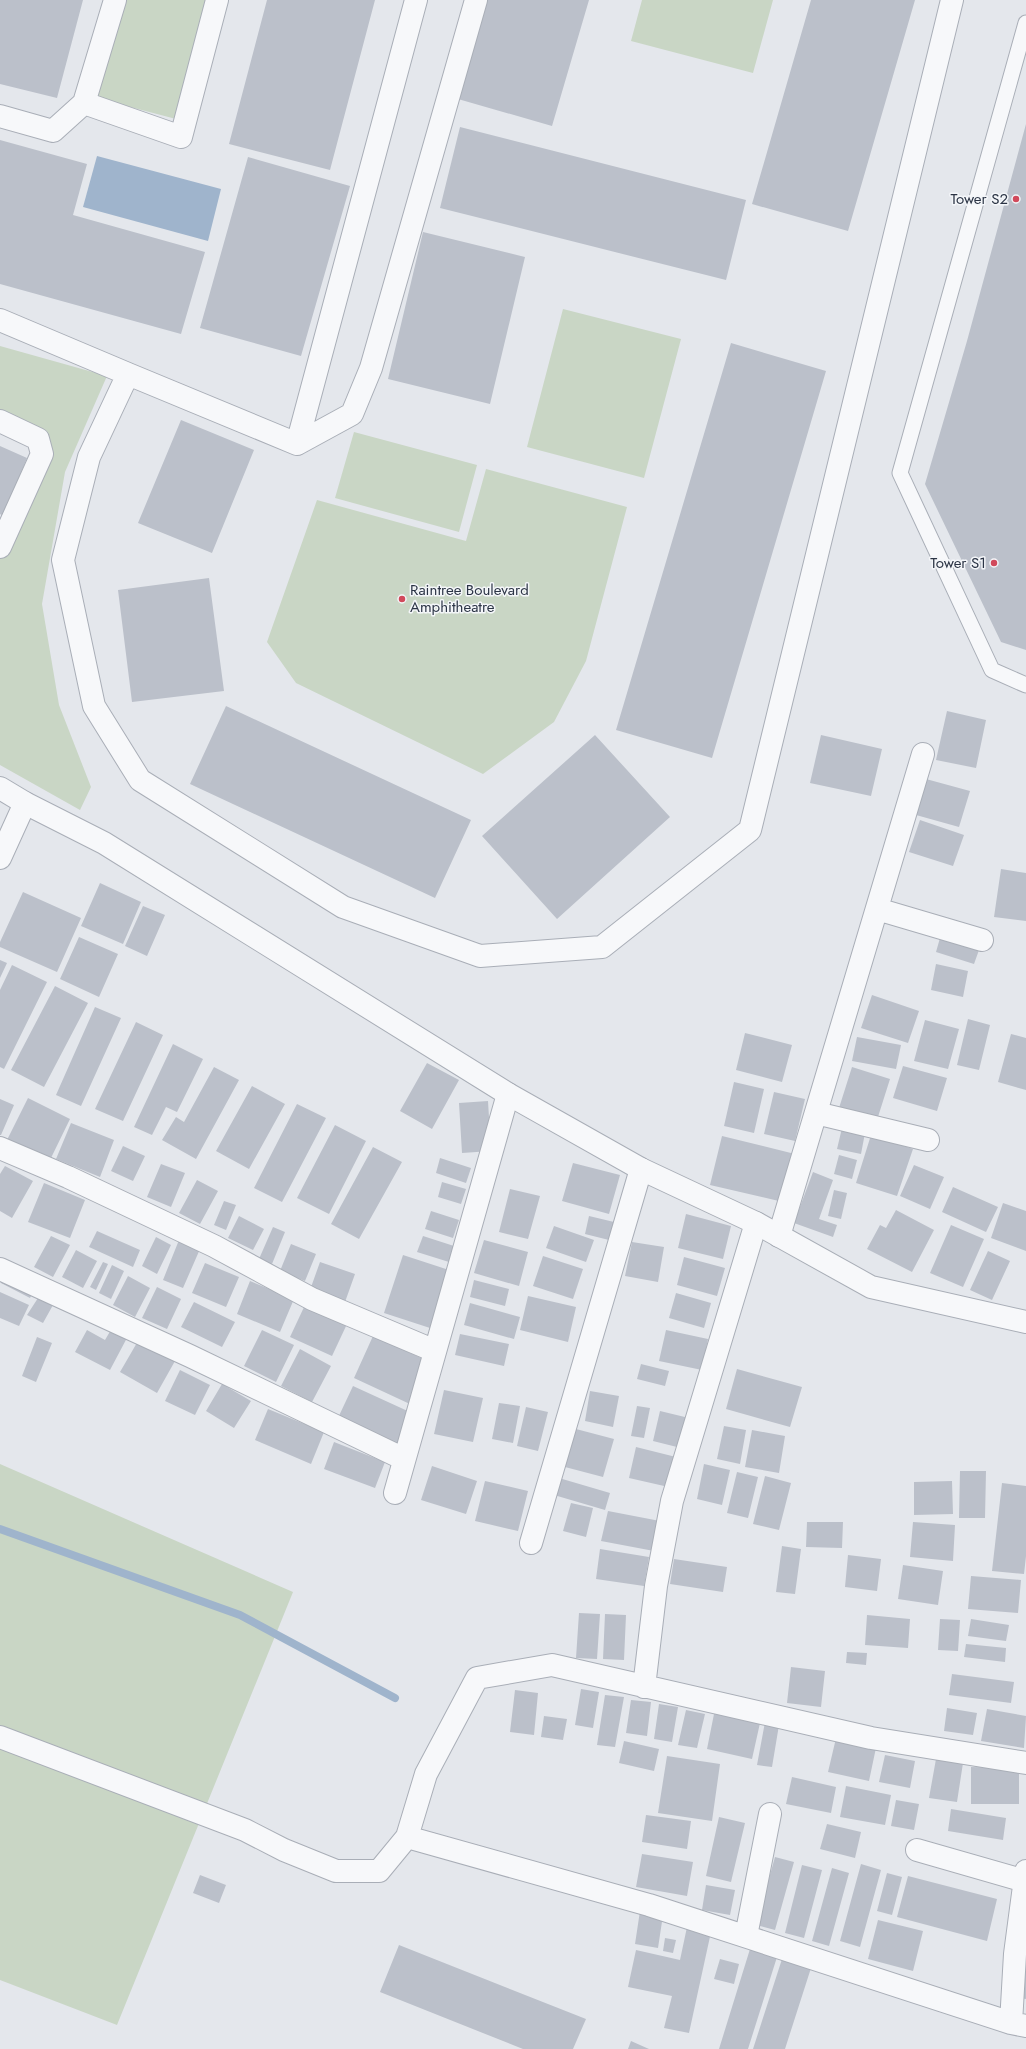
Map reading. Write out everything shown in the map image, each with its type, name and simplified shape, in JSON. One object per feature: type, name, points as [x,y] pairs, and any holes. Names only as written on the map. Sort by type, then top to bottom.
[{"type":"street","points":[[0,116],[53,131],[84,103],[115,0]]},
{"type":"street","points":[[84,103],[181,137],[217,0]]},
{"type":"street","points":[[297,444],[416,0]]},
{"type":"street","points":[[297,444],[352,414],[371,368],[476,0]]},
{"type":"street","points":[[128,374],[90,457],[63,560],[94,706],[140,780],[343,907],[480,956],[602,947],[750,830],[952,0]]},
{"type":"street","points":[[0,320],[297,444]]},
{"type":"street","points":[[0,421],[38,439],[42,454],[0,548]]},
{"type":"street","points":[[779,1236],[923,754]]},
{"type":"street","points":[[0,788],[25,803],[104,843],[508,1094],[641,1169],[756,1223],[870,1286],[1026,1322]]},
{"type":"street","points":[[0,858],[25,803]]},
{"type":"street","points":[[877,909],[982,940]]},
{"type":"street","points":[[395,1493],[508,1094]]},
{"type":"street","points":[[816,1113],[928,1140]]},
{"type":"street","points":[[0,1148],[214,1246],[312,1298],[435,1351]]},
{"type":"street","points":[[531,1543],[641,1169]]},
{"type":"street","points":[[644,1687],[656,1586],[672,1501],[756,1223]]},
{"type":"street","points":[[0,1269],[190,1356],[404,1459]]},
{"type":"street","points":[[0,1737],[245,1830],[284,1850],[336,1871],[379,1871],[407,1837],[426,1774],[477,1678],[552,1666],[870,1738],[1026,1763]]},
{"type":"street","points":[[746,1936],[770,1814]]},
{"type":"street","points":[[407,1837],[649,1905],[1019,2024],[1015,1954],[1025,1876],[917,1850]]},
{"type":"lane","points":[[1026,23],[900,473],[992,670],[1026,685]]},
{"type":"green space","points":[[122,0],[207,0],[176,119],[96,98]]},
{"type":"green space","points":[[642,0],[773,0],[753,73],[631,41]]},
{"type":"green space","points":[[563,309],[681,339],[644,478],[527,447]]},
{"type":"green space","points":[[0,346],[107,376],[65,472],[42,604],[59,705],[91,787],[80,810],[0,765],[0,538],[48,437],[0,416]]},
{"type":"green space","points":[[354,432],[477,465],[459,532],[335,498]]},
{"type":"green space","name":"Raintree Boulevard Amphitheatre","points":[[486,469],[627,507],[586,661],[554,722],[483,774],[296,683],[267,642],[317,500],[466,541]]},
{"type":"green space","points":[[0,1464],[293,1592],[117,2025],[0,1980]]},
{"type":"water","points":[[97,156],[221,189],[208,241],[83,207]]},
{"type":"building","points":[[0,0],[83,0],[57,98],[0,84]]},
{"type":"building","points":[[267,0],[375,0],[330,170],[229,144]]},
{"type":"building","points":[[487,0],[589,0],[552,126],[458,99]]},
{"type":"building","points":[[811,0],[915,0],[848,231],[752,204]]},
{"type":"building","name":"Tower S1","points":[[1026,124],[1026,650],[1001,642],[925,484],[967,341]]},
{"type":"building","points":[[460,127],[746,200],[726,280],[440,208]]},
{"type":"building","points":[[0,140],[87,164],[73,215],[205,252],[181,334],[0,284]]},
{"type":"building","points":[[248,157],[350,186],[301,356],[200,328]]},
{"type":"building","points":[[423,232],[525,257],[490,404],[388,379]]},
{"type":"building","points":[[731,343],[826,371],[712,758],[616,730]]},
{"type":"building","points":[[181,420],[254,450],[212,553],[138,523]]},
{"type":"building","points":[[0,446],[27,458],[3,516],[0,514]]},
{"type":"building","points":[[209,578],[224,691],[132,702],[118,590]]},
{"type":"building","points":[[226,706],[471,820],[435,898],[190,784]]},
{"type":"building","points":[[947,711],[986,720],[976,768],[936,760]]},
{"type":"building","points":[[595,735],[670,817],[557,919],[482,836]]},
{"type":"building","points":[[821,735],[882,749],[871,796],[810,783]]},
{"type":"building","points":[[926,779],[970,791],[959,827],[916,815]]},
{"type":"building","points":[[920,820],[964,835],[953,866],[909,852]]},
{"type":"building","points":[[1001,869],[1026,873],[1026,921],[994,917]]},
{"type":"building","points":[[100,883],[141,902],[123,944],[81,926]]},
{"type":"building","points":[[23,892],[81,918],[57,972],[0,947],[0,942]]},
{"type":"building","points":[[143,906],[165,915],[147,956],[125,946]]},
{"type":"building","points":[[79,937],[118,954],[99,997],[60,979]]},
{"type":"building","points":[[940,938],[979,950],[974,964],[936,952]]},
{"type":"building","points":[[0,960],[7,963],[0,978]]},
{"type":"building","points":[[936,964],[968,971],[963,997],[931,990]]},
{"type":"building","points":[[12,965],[47,982],[4,1069],[0,1067],[0,990]]},
{"type":"building","points":[[55,986],[88,1003],[44,1087],[11,1070]]},
{"type":"building","points":[[872,995],[919,1011],[908,1043],[861,1028]]},
{"type":"building","points":[[95,1007],[121,1018],[81,1106],[56,1095]]},
{"type":"building","points":[[968,1019],[990,1025],[979,1070],[957,1065]]},
{"type":"building","points":[[925,1020],[959,1029],[948,1069],[914,1061]]},
{"type":"building","points":[[136,1022],[163,1035],[123,1121],[95,1109]]},
{"type":"building","points":[[745,1033],[792,1045],[782,1082],[736,1070]]},
{"type":"building","points":[[1011,1034],[1026,1038],[1026,1090],[998,1082]]},
{"type":"building","points":[[857,1037],[901,1045],[896,1069],[852,1061]]},
{"type":"building","points":[[173,1044],[203,1059],[177,1112],[166,1107],[152,1135],[134,1127]]},
{"type":"building","points":[[427,1063],[459,1080],[432,1129],[400,1111]]},
{"type":"building","points":[[903,1066],[947,1078],[937,1111],[893,1098]]},
{"type":"building","points":[[214,1067],[239,1080],[196,1159],[162,1140],[176,1117],[184,1122]]},
{"type":"building","points":[[852,1067],[890,1079],[877,1120],[839,1108]]},
{"type":"building","points":[[734,1082],[764,1089],[754,1133],[724,1126]]},
{"type":"building","points":[[252,1086],[285,1104],[249,1169],[216,1151]]},
{"type":"building","points":[[774,1092],[805,1099],[795,1141],[764,1134]]},
{"type":"building","points":[[28,1098],[70,1119],[50,1160],[7,1140]]},
{"type":"building","points":[[0,1099],[14,1105],[1,1135],[0,1135]]},
{"type":"building","points":[[488,1101],[491,1151],[462,1153],[459,1103]]},
{"type":"building","points":[[297,1104],[326,1118],[282,1202],[254,1188]]},
{"type":"building","points":[[71,1123],[114,1140],[100,1177],[56,1159]]},
{"type":"building","points":[[335,1125],[366,1141],[329,1214],[297,1198]]},
{"type":"building","points":[[842,1128],[865,1133],[861,1154],[837,1149]]},
{"type":"building","points":[[871,1135],[913,1149],[897,1196],[856,1183]]},
{"type":"building","points":[[722,1136],[795,1154],[783,1202],[710,1185]]},
{"type":"building","points":[[123,1146],[145,1156],[133,1181],[111,1171]]},
{"type":"building","points":[[373,1147],[402,1162],[359,1239],[331,1224]]},
{"type":"building","points":[[839,1155],[857,1160],[852,1179],[834,1174]]},
{"type":"building","points":[[440,1158],[471,1168],[466,1183],[436,1173]]},
{"type":"building","points":[[573,1163],[620,1175],[609,1214],[562,1201]]},
{"type":"building","points":[[161,1164],[185,1173],[171,1207],[147,1197]]},
{"type":"building","points":[[914,1165],[944,1177],[930,1209],[900,1196]]},
{"type":"building","points":[[5,1166],[33,1181],[12,1218],[0,1211],[0,1174]]},
{"type":"building","points":[[813,1172],[833,1180],[819,1219],[837,1225],[833,1237],[794,1223]]},
{"type":"building","points":[[197,1180],[218,1191],[200,1224],[179,1213]]},
{"type":"building","points":[[442,1182],[466,1189],[461,1204],[438,1197]]},
{"type":"building","points":[[44,1183],[85,1200],[70,1238],[28,1222]]},
{"type":"building","points":[[953,1187],[998,1207],[986,1232],[942,1212]]},
{"type":"building","points":[[510,1189],[540,1196],[528,1239],[499,1232]]},
{"type":"building","points":[[834,1190],[847,1193],[841,1219],[828,1216]]},
{"type":"building","points":[[224,1201],[236,1205],[226,1230],[214,1225]]},
{"type":"building","points":[[1003,1203],[1026,1211],[1026,1251],[991,1238]]},
{"type":"building","points":[[896,1210],[934,1230],[912,1272],[867,1249],[880,1225],[886,1228]]},
{"type":"building","points":[[431,1211],[459,1220],[453,1238],[425,1229]]},
{"type":"building","points":[[686,1214],[731,1226],[723,1259],[678,1248]]},
{"type":"building","points":[[239,1216],[264,1229],[253,1250],[228,1238]]},
{"type":"building","points":[[589,1216],[614,1222],[609,1240],[585,1234]]},
{"type":"building","points":[[951,1225],[984,1239],[963,1287],[930,1273]]},
{"type":"building","points":[[554,1226],[594,1240],[586,1262],[546,1248]]},
{"type":"building","points":[[273,1227],[285,1232],[272,1264],[259,1259]]},
{"type":"building","points":[[97,1231],[140,1250],[133,1267],[89,1247]]},
{"type":"building","points":[[51,1236],[70,1245],[53,1277],[34,1267]]},
{"type":"building","points":[[423,1236],[454,1246],[449,1262],[417,1252]]},
{"type":"building","points":[[156,1237],[171,1245],[157,1274],[142,1266]]},
{"type":"building","points":[[179,1240],[200,1249],[183,1288],[163,1280]]},
{"type":"building","points":[[484,1240],[528,1252],[519,1286],[474,1273]]},
{"type":"building","points":[[632,1242],[664,1247],[658,1282],[625,1276]]},
{"type":"building","points":[[291,1244],[316,1254],[305,1281],[280,1271]]},
{"type":"building","points":[[76,1250],[97,1261],[83,1288],[62,1277]]},
{"type":"building","points":[[988,1251],[1010,1261],[992,1300],[970,1290]]},
{"type":"building","points":[[403,1255],[449,1270],[430,1328],[384,1313]]},
{"type":"building","points":[[543,1256],[583,1269],[573,1299],[533,1286]]},
{"type":"building","points":[[684,1257],[725,1268],[717,1296],[677,1285]]},
{"type":"building","points":[[103,1262],[108,1264],[96,1290],[90,1287]]},
{"type":"building","points":[[320,1262],[355,1274],[345,1302],[310,1290]]},
{"type":"building","points":[[205,1263],[239,1277],[226,1307],[192,1293]]},
{"type":"building","points":[[112,1265],[124,1271],[111,1299],[99,1293]]},
{"type":"building","points":[[128,1276],[150,1288],[135,1317],[113,1305]]},
{"type":"building","points":[[4,1277],[33,1292],[30,1298],[1,1283]]},
{"type":"building","points":[[474,1280],[509,1289],[505,1306],[470,1297]]},
{"type":"building","points":[[250,1281],[294,1299],[280,1332],[237,1314]]},
{"type":"building","points":[[157,1287],[181,1299],[167,1329],[142,1318]]},
{"type":"building","points":[[0,1292],[29,1305],[19,1326],[0,1318]]},
{"type":"building","points":[[676,1293],[711,1303],[704,1328],[669,1318]]},
{"type":"building","points":[[528,1296],[576,1307],[568,1342],[520,1330]]},
{"type":"building","points":[[38,1298],[53,1305],[43,1323],[27,1315]]},
{"type":"building","points":[[194,1302],[235,1322],[222,1347],[181,1327]]},
{"type":"building","points":[[470,1303],[520,1317],[514,1339],[464,1325]]},
{"type":"building","points":[[305,1305],[347,1324],[332,1356],[290,1337]]},
{"type":"building","points":[[112,1328],[128,1336],[110,1370],[75,1352],[87,1330],[105,1340]]},
{"type":"building","points":[[262,1330],[294,1345],[276,1382],[244,1366]]},
{"type":"building","points":[[666,1330],[708,1339],[702,1370],[659,1361]]},
{"type":"building","points":[[460,1334],[509,1344],[504,1366],[455,1355]]},
{"type":"building","points":[[373,1336],[432,1363],[412,1405],[354,1378]]},
{"type":"building","points":[[37,1337],[52,1343],[36,1382],[22,1376]]},
{"type":"building","points":[[138,1341],[175,1361],[157,1393],[120,1372]]},
{"type":"building","points":[[300,1349],[331,1366],[312,1402],[281,1386]]},
{"type":"building","points":[[641,1364],[669,1371],[665,1386],[637,1379]]},
{"type":"building","points":[[737,1369],[802,1387],[790,1427],[726,1409]]},
{"type":"building","points":[[180,1370],[210,1385],[195,1415],[165,1401]]},
{"type":"building","points":[[222,1384],[251,1401],[234,1428],[206,1411]]},
{"type":"building","points":[[353,1386],[412,1413],[396,1447],[337,1420]]},
{"type":"building","points":[[444,1390],[483,1398],[473,1442],[434,1434]]},
{"type":"building","points":[[590,1391],[619,1396],[613,1427],[585,1421]]},
{"type":"building","points":[[499,1403],[520,1406],[513,1443],[492,1439]]},
{"type":"building","points":[[637,1406],[650,1408],[644,1438],[631,1436]]},
{"type":"building","points":[[526,1407],[548,1412],[538,1451],[517,1446]]},
{"type":"building","points":[[268,1409],[324,1432],[311,1464],[255,1440]]},
{"type":"building","points":[[660,1411],[689,1418],[681,1448],[653,1441]]},
{"type":"building","points":[[724,1426],[746,1430],[740,1464],[717,1459]]},
{"type":"building","points":[[576,1429],[614,1439],[603,1477],[565,1467]]},
{"type":"building","points":[[752,1430],[785,1436],[779,1473],[745,1467]]},
{"type":"building","points":[[334,1442],[385,1462],[375,1488],[324,1469]]},
{"type":"building","points":[[636,1447],[680,1458],[673,1488],[629,1478]]},
{"type":"building","points":[[704,1464],[730,1470],[722,1505],[697,1499]]},
{"type":"building","points":[[432,1466],[477,1481],[466,1514],[421,1500]]},
{"type":"building","points":[[960,1471],[986,1471],[985,1518],[959,1518]]},
{"type":"building","points":[[737,1472],[758,1477],[748,1518],[727,1513]]},
{"type":"building","points":[[765,1476],[791,1483],[779,1530],[753,1524]]},
{"type":"building","points":[[559,1478],[610,1493],[605,1510],[554,1495]]},
{"type":"building","points":[[485,1481],[528,1491],[518,1531],[475,1521]]},
{"type":"building","points":[[952,1481],[953,1514],[914,1515],[914,1482]]},
{"type":"building","points":[[1002,1483],[1026,1486],[1026,1556],[1024,1574],[992,1571]]},
{"type":"building","points":[[571,1503],[593,1508],[586,1537],[563,1531]]},
{"type":"building","points":[[608,1511],[660,1521],[654,1551],[601,1541]]},
{"type":"building","points":[[807,1522],[843,1522],[842,1548],[806,1547]]},
{"type":"building","points":[[913,1522],[955,1525],[953,1561],[910,1557]]},
{"type":"building","points":[[782,1546],[801,1549],[795,1594],[776,1592]]},
{"type":"building","points":[[600,1549],[649,1557],[644,1586],[596,1579]]},
{"type":"building","points":[[848,1555],[881,1559],[877,1591],[845,1587]]},
{"type":"building","points":[[674,1559],[727,1567],[723,1592],[670,1584]]},
{"type":"building","points":[[903,1565],[943,1571],[938,1605],[898,1599]]},
{"type":"building","points":[[971,1576],[1021,1580],[1018,1613],[968,1609]]},
{"type":"building","points":[[579,1613],[600,1614],[597,1659],[576,1658]]},
{"type":"building","points":[[605,1614],[626,1615],[624,1660],[603,1659]]},
{"type":"building","points":[[867,1615],[910,1619],[908,1648],[865,1645]]},
{"type":"building","points":[[940,1619],[960,1620],[958,1651],[938,1650]]},
{"type":"building","points":[[971,1619],[1009,1625],[1006,1641],[968,1636]]},
{"type":"building","points":[[966,1644],[1006,1648],[1005,1662],[964,1657]]},
{"type":"building","points":[[847,1652],[867,1653],[866,1665],[846,1663]]},
{"type":"building","points":[[791,1667],[825,1671],[821,1707],[787,1703]]},
{"type":"building","points":[[952,1674],[1014,1682],[1011,1703],[949,1695]]},
{"type":"building","points":[[581,1689],[599,1692],[593,1728],[575,1725]]},
{"type":"building","points":[[515,1690],[538,1693],[534,1735],[510,1732]]},
{"type":"building","points":[[605,1695],[624,1697],[615,1747],[597,1745]]},
{"type":"building","points":[[631,1700],[651,1702],[647,1736],[626,1733]]},
{"type":"building","points":[[659,1704],[678,1707],[672,1742],[654,1739]]},
{"type":"building","points":[[947,1708],[977,1713],[973,1735],[944,1731]]},
{"type":"building","points":[[987,1709],[1026,1716],[1024,1748],[981,1741]]},
{"type":"building","points":[[686,1710],[705,1714],[697,1748],[678,1745]]},
{"type":"building","points":[[714,1714],[760,1723],[752,1759],[707,1749]]},
{"type":"building","points":[[544,1716],[567,1719],[563,1740],[541,1737]]},
{"type":"building","points":[[765,1722],[779,1725],[772,1767],[757,1765]]},
{"type":"building","points":[[837,1734],[877,1743],[869,1781],[828,1772]]},
{"type":"building","points":[[624,1741],[659,1749],[654,1771],[619,1763]]},
{"type":"building","points":[[885,1755],[915,1761],[910,1788],[879,1782]]},
{"type":"building","points":[[667,1756],[720,1764],[712,1821],[658,1813]]},
{"type":"building","points":[[936,1759],[963,1763],[957,1802],[929,1798]]},
{"type":"building","points":[[971,1767],[1019,1768],[1019,1804],[971,1804]]},
{"type":"building","points":[[792,1777],[836,1787],[831,1813],[786,1804]]},
{"type":"building","points":[[846,1786],[891,1795],[885,1825],[840,1817]]},
{"type":"building","points":[[896,1800],[919,1804],[914,1830],[891,1826]]},
{"type":"building","points":[[951,1809],[1006,1818],[1003,1840],[948,1831]]},
{"type":"building","points":[[646,1815],[691,1821],[687,1849],[642,1842]]},
{"type":"building","points":[[719,1817],[745,1823],[731,1882],[706,1876]]},
{"type":"building","points":[[827,1824],[861,1832],[855,1858],[820,1849]]},
{"type":"building","points":[[642,1854],[693,1862],[687,1896],[636,1887]]},
{"type":"building","points":[[775,1857],[794,1862],[775,1930],[756,1925]]},
{"type":"building","points":[[861,1864],[881,1870],[860,1947],[840,1941]]},
{"type":"building","points":[[802,1865],[822,1870],[804,1938],[785,1933]]},
{"type":"building","points":[[832,1868],[849,1873],[829,1946],[812,1941]]},
{"type":"building","points":[[887,1873],[902,1877],[892,1915],[877,1911]]},
{"type":"building","points":[[200,1875],[226,1885],[219,1903],[193,1893]]},
{"type":"building","points":[[908,1876],[997,1899],[987,1941],[897,1917]]},
{"type":"building","points":[[706,1885],[735,1890],[730,1915],[702,1910]]},
{"type":"building","points":[[640,1911],[663,1915],[658,1948],[635,1944]]},
{"type":"building","points":[[878,1920],[923,1931],[913,1971],[868,1959]]},
{"type":"building","points":[[687,1927],[711,1932],[689,2033],[664,2028],[672,1996],[628,1987],[636,1950],[680,1960]]},
{"type":"building","points":[[665,1938],[676,1940],[673,1953],[663,1951]]},
{"type":"building","points":[[399,1945],[586,2019],[573,2049],[523,2049],[380,1992]]},
{"type":"building","points":[[750,1949],[777,1957],[748,2049],[719,2049]]},
{"type":"building","points":[[1026,1954],[1026,1999],[1020,1998]]},
{"type":"building","points":[[720,1959],[739,1964],[734,1984],[714,1979]]},
{"type":"building","points":[[782,1959],[811,1968],[785,2049],[753,2049]]},
{"type":"building","points":[[631,2041],[649,2049],[628,2049]]},
{"type":"waterway","points":[[0,1529],[240,1615],[395,1698]]},
{"type":"place","name":"Tower S2","points":[[1016,199]]},
{"type":"place","name":"Tower S1","points":[[994,563]]},
{"type":"place","name":"Raintree Boulevard Amphitheatre","points":[[402,599]]}]
